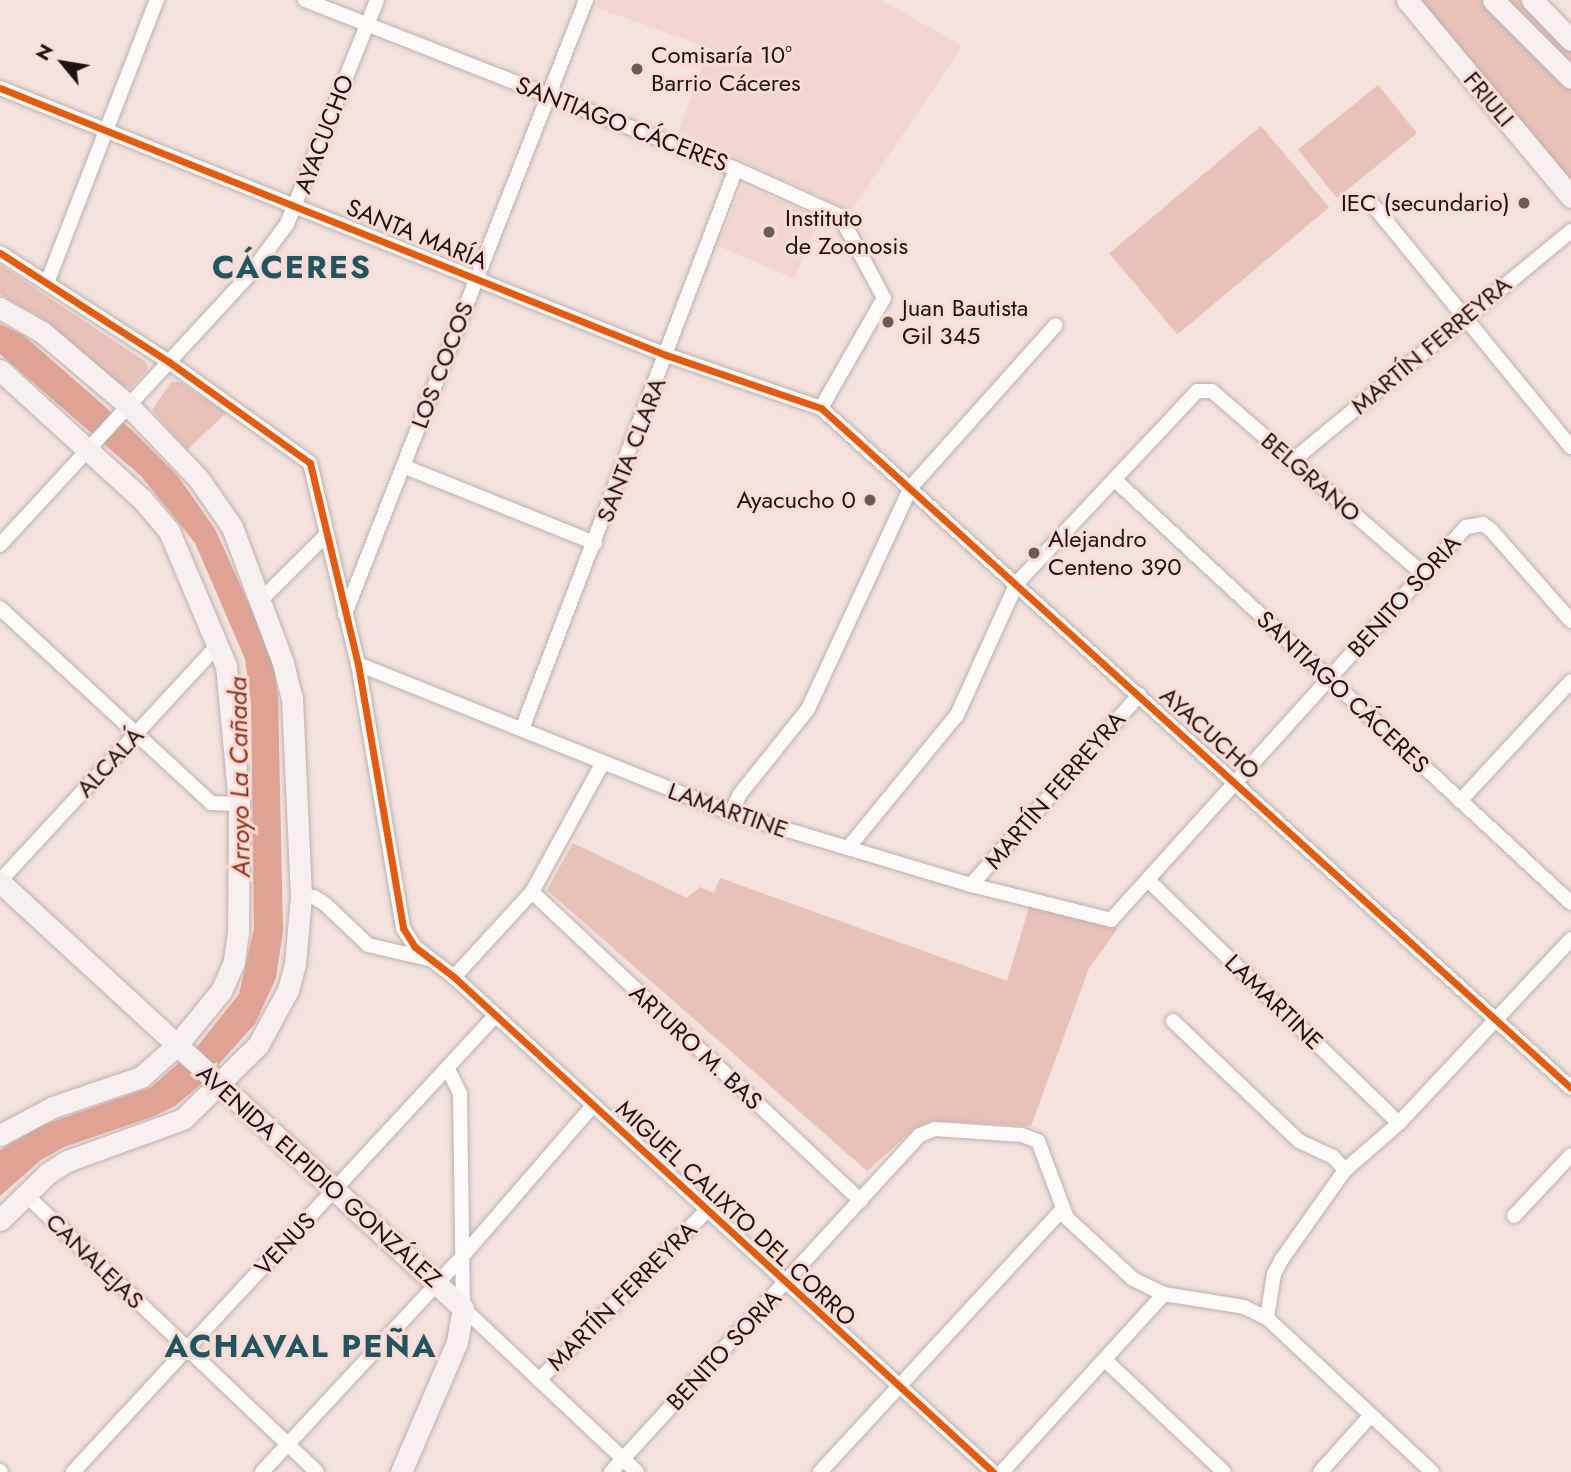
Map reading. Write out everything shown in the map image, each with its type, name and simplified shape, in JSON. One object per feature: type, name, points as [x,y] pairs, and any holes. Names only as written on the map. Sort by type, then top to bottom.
[{"type":"main road","name":"FRIULI","points":[[1407,0],[1571,197]]},
{"type":"main road","points":[[1493,0],[1571,78]]},
{"type":"main road","points":[[1531,0],[1571,40]]},
{"type":"main road","points":[[0,308],[42,332],[126,408],[225,513],[286,671],[295,722],[300,897],[295,964],[279,1011],[258,1045],[215,1082],[183,1119],[67,1161],[25,1194],[0,1220]]},
{"type":"main road","points":[[0,370],[92,445],[169,531],[220,643],[229,683],[239,804],[234,962],[221,991],[179,1049],[134,1081],[53,1107],[0,1135]]},
{"type":"main road","name":"AVENIDA ELPIDIO GONZÁLEZ","points":[[0,881],[179,1049],[336,1188],[463,1308]]},
{"type":"main road","points":[[401,1472],[457,1342],[463,1308]]},
{"type":"street","points":[[47,283],[157,0]]},
{"type":"street","name":"SANTIAGO CÁCERES","points":[[304,0],[736,169],[841,216],[880,287],[881,308],[821,408]]},
{"type":"street","name":"AYACUCHO","points":[[0,545],[250,274],[296,206],[377,0]]},
{"type":"street","name":"LOS COCOS","points":[[345,614],[586,0]]},
{"type":"street","name":"SANTA MARÍA","points":[[0,88],[666,355],[821,408]]},
{"type":"street","name":"SANTA CLARA","points":[[523,729],[736,169]]},
{"type":"street","points":[[1372,204],[1571,447]]},
{"type":"street","name":"MARTÍN FERREYRA","points":[[1292,461],[1571,231]]},
{"type":"street","name":"MIGUEL CALIXTO DEL CORRO","points":[[0,253],[169,362],[310,463],[358,664],[403,928],[429,959],[454,977],[784,1285],[993,1472]]},
{"type":"street","points":[[731,813],[740,794],[808,709],[911,487],[1056,324]]},
{"type":"street","name":"BELGRANO","points":[[1115,480],[1197,391],[1212,391],[1423,574]]},
{"type":"street","name":"AYACUCHO","points":[[821,408],[1571,1088]]},
{"type":"street","points":[[403,466],[595,543]]},
{"type":"street","points":[[848,848],[957,715],[1017,583],[1115,480]]},
{"type":"street","name":"SANTIAGO CÁCERES","points":[[1115,480],[1571,904]]},
{"type":"street","name":"BENITO SORIA","points":[[1111,920],[1149,881],[1423,574],[1475,523],[1491,530],[1568,611]]},
{"type":"street","points":[[260,601],[327,534]]},
{"type":"street","points":[[0,608],[211,803],[239,804]]},
{"type":"street","name":"ALCALÁ","points":[[0,881],[220,643]]},
{"type":"street","name":"LAMARTINE","points":[[358,664],[523,729],[602,764],[731,813],[971,885],[1111,920]]},
{"type":"street","points":[[1460,801],[1571,681]]},
{"type":"street","name":"MARTÍN FERREYRA","points":[[971,885],[1139,695]]},
{"type":"street","points":[[454,977],[532,892],[602,764]]},
{"type":"street","name":"LAMARTINE","points":[[1149,881],[1399,1123]]},
{"type":"street","name":"ARTURO M. BAS","points":[[532,892],[861,1201]]},
{"type":"street","name":"MIGUEL CALIXTO DEL CORRO","points":[[300,897],[314,897],[325,904],[368,945],[429,959]]},
{"type":"street","points":[[1267,1318],[1278,1266],[1346,1170],[1399,1123],[1571,939]]},
{"type":"street","name":"VENUS","points":[[74,1472],[495,1016]]},
{"type":"street","points":[[1173,1021],[1299,1141],[1333,1157],[1346,1170]]},
{"type":"street","points":[[448,1069],[460,1094],[463,1308]]},
{"type":"street","points":[[262,1472],[461,1258],[592,1107]]},
{"type":"street","name":"BENITO SORIA","points":[[611,1472],[920,1135],[935,1129],[1029,1136],[1043,1151],[1063,1209]]},
{"type":"street","points":[[1514,1216],[1571,1155]]},
{"type":"street","name":"CANALEJAS","points":[[25,1194],[317,1472]]},
{"type":"street","points":[[820,1472],[1063,1209],[1074,1227],[1132,1279],[1164,1294],[1244,1307],[1267,1318],[1432,1472]]},
{"type":"street","name":"MARTÍN FERREYRA","points":[[539,1380],[705,1212]]},
{"type":"street","points":[[1002,1472],[1164,1294]]},
{"type":"street","name":"AVENIDA ELPIDIO GONZÁLEZ","points":[[463,1308],[637,1472]]},
{"type":"street","points":[[1105,1360],[1224,1472]]},
{"type":"street","points":[[1320,1472],[1371,1415]]},
{"type":"shaded area","points":[[598,0],[881,0],[962,46],[851,211],[679,131],[709,48],[595,7]]},
{"type":"shaded area","points":[[1407,0],[1493,0],[1571,78],[1571,197]]},
{"type":"shaded area","points":[[1503,0],[1520,0],[1571,52],[1571,69]]},
{"type":"shaded area","points":[[1378,85],[1417,133],[1337,198],[1298,150]]},
{"type":"shaded area","points":[[1261,126],[1329,207],[1177,334],[1109,253]]},
{"type":"shaded area","name":"Instituto de Zoonosis","points":[[743,185],[820,218],[795,279],[717,246]]},
{"type":"shaded area","points":[[0,265],[146,362],[148,369],[131,388],[120,386],[48,322],[0,294]]},
{"type":"shaded area","points":[[0,324],[23,335],[134,432],[177,475],[215,529],[272,655],[278,696],[283,931],[276,978],[255,1024],[199,1086],[175,1106],[152,1117],[64,1147],[41,1160],[0,1196],[0,1150],[43,1125],[151,1087],[196,1048],[239,994],[254,928],[251,703],[245,659],[195,543],[141,476],[0,354]]},
{"type":"shaded area","points":[[171,382],[180,382],[226,413],[187,450],[152,410]]},
{"type":"shaded area","points":[[573,843],[687,898],[700,887],[714,893],[720,878],[1007,981],[1030,904],[1118,928],[1089,968],[1031,1126],[931,1121],[914,1129],[867,1171],[547,890]]},
{"type":"cycle path","points":[[0,88],[666,355],[821,408],[1571,1088]]},
{"type":"cycle path","points":[[0,253],[169,362],[310,463],[358,664],[403,928],[415,947],[454,977],[993,1472]]},
{"type":"place","name":"Comisaría 10º Barrio Cáceres","points":[[637,69]]},
{"type":"place","name":"IEC (secundario)","points":[[1524,203]]},
{"type":"place","name":"Instituto de Zoonosis","points":[[769,232]]},
{"type":"place","name":"Juan Bautista Gil 345","points":[[888,322]]},
{"type":"place","name":"Ayacucho 0","points":[[870,500]]},
{"type":"place","name":"Alejandro Centeno 390","points":[[1034,553]]},
{"type":"district","name":"CÁCERES","points":[[292,267]]},
{"type":"district","name":"ACHAVAL PEÑA","points":[[301,1346]]},
{"type":"water label","name":"Arroyo La Cañada","points":[[240,777]]}]
